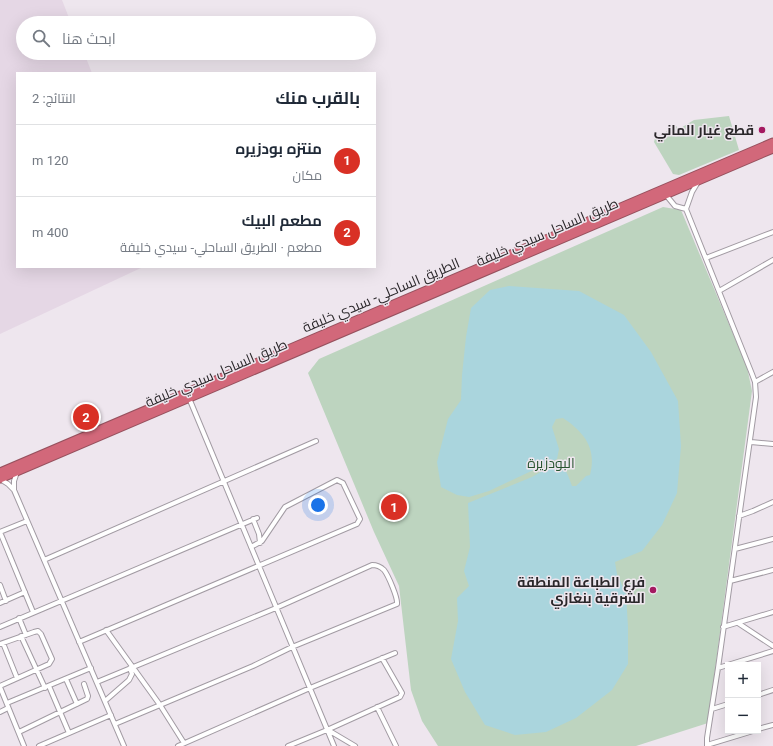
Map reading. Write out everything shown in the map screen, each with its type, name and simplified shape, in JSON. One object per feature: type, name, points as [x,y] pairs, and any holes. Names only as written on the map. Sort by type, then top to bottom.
[{"type":"highway","name":"الطريق الساحلي- سيدي خليفة","points":[[0,472],[233,376],[773,142]]},
{"type":"highway","name":"طريق الساحل سيدي خليفة","points":[[0,479],[189,398],[233,376],[773,149]]},
{"type":"street","points":[[698,181],[686,209],[754,382],[756,397],[751,442],[739,516],[707,746],[744,734]]},
{"type":"street","points":[[666,195],[675,206],[686,209]]},
{"type":"street","points":[[706,258],[773,232]]},
{"type":"street","points":[[719,291],[773,260]]},
{"type":"street","points":[[754,382],[773,372]]},
{"type":"street","points":[[189,398],[334,746]]},
{"type":"street","points":[[44,560],[316,441]]},
{"type":"street","points":[[751,442],[773,444]]},
{"type":"street","points":[[14,490],[14,481],[18,472]]},
{"type":"street","points":[[0,479],[14,490],[124,746]]},
{"type":"street","points":[[79,642],[357,524],[360,518],[343,483],[337,480],[285,507],[260,543],[251,547]]},
{"type":"street","points":[[739,516],[773,502]]},
{"type":"street","points":[[0,626],[242,525],[255,518],[260,543]]},
{"type":"street","points":[[27,521],[0,532],[33,612]]},
{"type":"street","points":[[735,549],[773,539]]},
{"type":"street","points":[[97,682],[276,608],[372,565],[376,565],[384,570],[397,598],[397,604],[292,647],[253,666],[115,724]]},
{"type":"street","points":[[730,581],[773,570]]},
{"type":"street","points":[[0,585],[6,600]]},
{"type":"street","points":[[0,603],[25,592]]},
{"type":"street","points":[[723,627],[773,612]]},
{"type":"street","points":[[19,618],[23,636],[37,670],[60,712],[69,733]]},
{"type":"street","points":[[738,623],[773,646]]},
{"type":"street","points":[[106,630],[160,705],[184,743]]},
{"type":"street","points":[[17,678],[1,644],[36,631],[40,632],[51,657],[50,663],[0,686],[24,746]]},
{"type":"street","points":[[718,668],[773,651]]},
{"type":"street","points":[[178,746],[310,688],[395,653]]},
{"type":"street","points":[[288,746],[400,697],[402,693],[382,658]]},
{"type":"street","points":[[0,712],[8,706],[47,687],[91,668]]},
{"type":"street","points":[[105,701],[129,680],[132,674],[132,668]]},
{"type":"street","points":[[66,679],[77,704]]},
{"type":"street","points":[[19,732],[87,699],[88,697],[84,684]]},
{"type":"street","points":[[761,694],[773,690]]},
{"type":"street","points":[[712,709],[725,705]]},
{"type":"street","points":[[377,707],[396,746]]},
{"type":"street","points":[[39,746],[111,716]]},
{"type":"street","points":[[761,728],[773,725]]},
{"type":"street","points":[[327,730],[355,746]]},
{"type":"shaded area","points":[[0,0],[62,0],[68,16],[16,16],[16,60],[87,60],[92,72],[16,72],[16,268],[141,268],[0,334]]},
{"type":"green space","points":[[729,116],[739,150],[679,175],[673,174],[654,142],[655,138],[676,126],[679,129],[694,120]]},
{"type":"green space","name":"البودزيرة","points":[[663,207],[681,210],[747,367],[752,391],[708,723],[636,746],[438,746],[422,721],[411,690],[399,586],[374,532],[308,373],[319,359]]},
{"type":"water","points":[[509,286],[579,291],[624,315],[651,352],[678,401],[681,446],[677,493],[662,525],[642,551],[615,562],[617,574],[626,594],[628,664],[612,690],[576,718],[546,732],[515,735],[485,725],[465,692],[451,659],[458,621],[457,598],[469,586],[464,571],[470,547],[468,503],[532,477],[557,463],[565,470],[572,486],[576,486],[586,476],[590,475],[592,457],[583,435],[563,418],[556,419],[552,427],[559,449],[557,459],[489,491],[469,497],[457,495],[441,487],[437,462],[448,419],[461,400],[466,337],[471,308],[490,290]]},
{"type":"place","name":"قطع غيار الماني","points":[[762,130]]},
{"type":"place","name":"مطعم البيك","points":[[86,417]]},
{"type":"place","name":"منتزه بودزيره","points":[[394,507]]},
{"type":"place","name":"فرع الطباعة المنطقة الشرقية بنغازي","points":[[653,590]]}]
